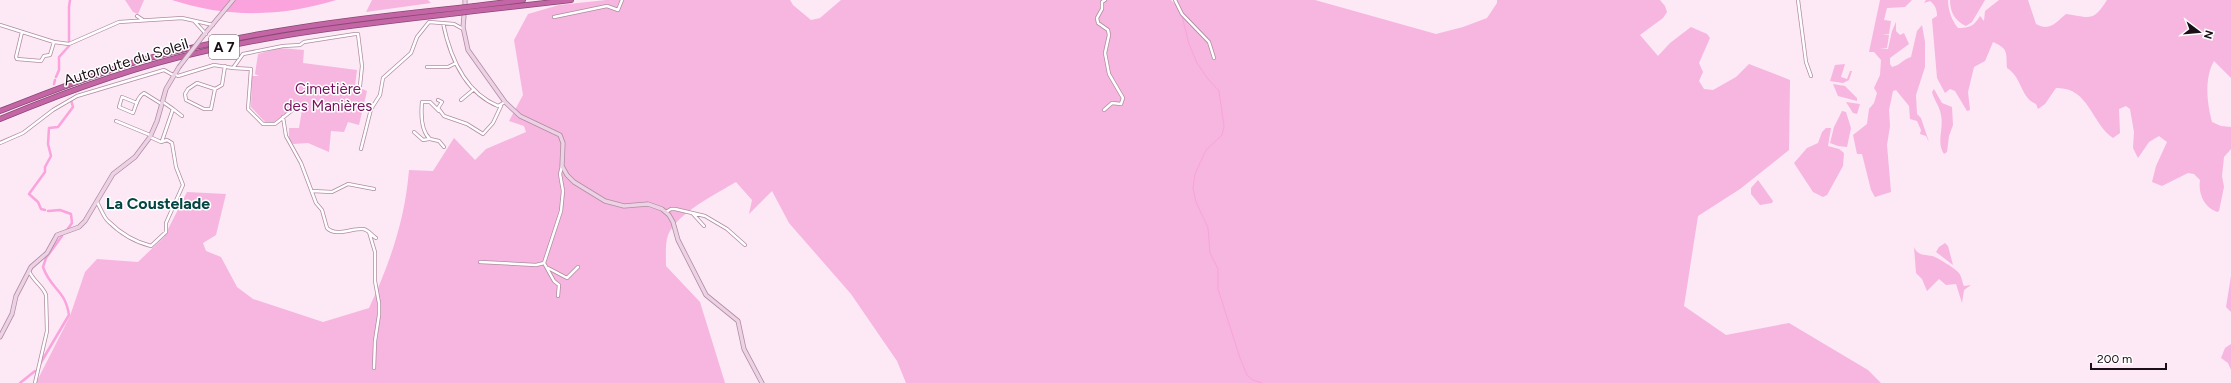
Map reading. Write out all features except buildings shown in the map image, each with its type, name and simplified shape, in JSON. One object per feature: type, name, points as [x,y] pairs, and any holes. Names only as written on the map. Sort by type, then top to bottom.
[{"type":"highway","name":"Autoroute du Soleil","points":[[0,119],[96,83],[200,52],[342,26],[523,0]]},
{"type":"highway","name":"Autoroute du Soleil","points":[[0,111],[127,65],[201,46],[339,21],[458,10],[474,11],[571,0]]},
{"type":"street","points":[[0,337],[9,322],[16,296],[29,270],[47,253],[57,235],[69,232],[79,227],[85,221],[113,174],[135,157],[150,136],[157,121],[161,102],[173,75],[233,0]]},
{"type":"street","points":[[554,17],[607,6],[618,10],[622,0]]},
{"type":"street","points":[[1104,110],[1112,103],[1121,104],[1123,98],[1109,74],[1105,53],[1110,35],[1108,30],[1098,23],[1097,18],[1102,9],[1102,2],[1105,0]]},
{"type":"street","points":[[1175,0],[1183,15],[1209,42],[1214,58]]},
{"type":"street","points":[[1798,0],[1806,62],[1811,76]]},
{"type":"street","points":[[137,16],[143,20]]},
{"type":"street","points":[[464,16],[463,29],[466,44],[474,60],[505,102],[520,116],[560,135],[563,143],[562,166],[560,174],[562,190],[561,211],[544,263]]},
{"type":"street","points":[[0,26],[54,42],[72,43],[119,22],[182,18],[213,25]]},
{"type":"street","points":[[194,21],[205,35]]},
{"type":"street","points":[[361,149],[371,109],[380,95],[383,78],[411,53],[417,37],[424,26],[429,22],[444,23],[454,24],[463,29]]},
{"type":"street","points":[[444,23],[447,39],[456,63],[473,90],[492,104],[501,106]]},
{"type":"street","points":[[22,32],[16,57],[17,59],[41,61],[44,56],[50,55],[54,42]]},
{"type":"street","points":[[234,68],[243,54],[358,34],[362,66],[360,86]]},
{"type":"street","points":[[428,67],[448,67],[456,63]]},
{"type":"street","points":[[0,143],[23,133],[50,112],[77,96],[163,71],[178,76],[214,65],[251,69],[248,109],[263,124],[274,124],[295,108]]},
{"type":"street","points":[[215,89],[197,83],[188,89],[185,94],[186,100],[204,109],[210,109],[215,89],[222,85],[224,66]]},
{"type":"street","points":[[461,100],[473,90]]},
{"type":"street","points":[[137,103],[122,97],[118,107],[133,113],[137,103],[144,93],[173,109],[182,116]]},
{"type":"street","points":[[438,100],[442,102],[438,108],[440,111]]},
{"type":"street","points":[[430,139],[423,127],[422,102],[430,102],[450,119],[467,124],[483,134],[493,123],[501,106],[505,102]]},
{"type":"street","points":[[161,142],[173,109]]},
{"type":"street","points":[[283,117],[286,136],[302,163],[312,191],[322,210],[325,225],[330,232],[362,229],[369,231],[376,238]]},
{"type":"street","points":[[97,202],[104,212],[106,220],[130,238],[151,246],[166,232],[166,223],[182,185],[176,167],[171,140],[161,142],[116,121]]},
{"type":"street","points":[[414,132],[423,140],[430,139],[440,141],[444,147]]},
{"type":"street","points":[[562,166],[570,179],[600,199],[624,206],[648,204],[666,212],[671,218],[678,240],[706,295],[738,322],[744,350],[762,383]]},
{"type":"street","points":[[312,191],[332,192],[348,184],[374,189]]},
{"type":"street","points":[[666,212],[671,209],[711,219],[727,229],[745,245]]},
{"type":"street","points":[[692,214],[704,226]]},
{"type":"street","points":[[369,231],[375,252],[375,281],[379,303],[379,315],[374,341],[374,368]]},
{"type":"street","points":[[480,262],[536,265],[544,263]]},
{"type":"street","points":[[544,263],[554,281],[559,285],[558,296]]},
{"type":"street","points":[[548,268],[567,278],[578,267]]},
{"type":"street","points":[[29,270],[32,278],[45,291],[46,295],[47,331],[35,383]]},
{"type":"green space","points":[[125,0],[144,0],[138,14],[133,12]]},
{"type":"green space","points":[[372,0],[428,0],[431,3],[366,12]]},
{"type":"green space","points":[[606,0],[790,0],[793,5],[811,20],[820,18],[841,0],[1171,0],[1182,11],[1177,0],[1315,0],[1436,34],[1463,27],[1487,18],[1497,3],[1497,0],[1660,0],[1665,6],[1667,12],[1663,18],[1640,35],[1658,56],[1670,43],[1691,27],[1707,34],[1710,38],[1699,63],[1703,72],[1699,81],[1704,89],[1713,90],[1736,77],[1749,64],[1790,80],[1789,150],[1740,189],[1698,216],[1684,306],[1726,335],[1789,323],[1868,370],[1881,383],[906,383],[897,361],[851,294],[789,223],[772,191],[749,214],[752,200],[736,182],[708,198],[680,219],[668,235],[666,246],[666,266],[700,302],[725,383],[36,383],[70,316],[85,272],[97,259],[138,262],[164,237],[187,192],[226,194],[216,235],[203,243],[206,251],[221,257],[237,287],[253,299],[323,322],[369,308],[390,258],[400,224],[409,170],[433,171],[454,138],[475,160],[486,149],[526,132],[524,126],[509,121],[523,95],[514,40],[528,14],[559,5]]},
{"type":"green space","points":[[1880,0],[1912,0],[1905,7],[1887,8],[1884,20],[1891,21],[1889,34],[1882,34],[1889,35],[1887,48],[1880,48],[1888,49],[1892,31],[1896,22],[1896,31],[1900,35],[1904,33],[1909,44],[1890,58],[1890,64],[1892,67],[1911,57],[1917,31],[1922,25],[1925,42],[1925,67],[1916,95],[1917,114],[1921,118],[1929,142],[1926,136],[1920,134],[1921,130],[1917,121],[1910,119],[1909,106],[1896,90],[1893,91],[1889,110],[1890,126],[1887,145],[1891,192],[1875,197],[1871,190],[1862,154],[1857,154],[1853,135],[1867,124],[1869,109],[1874,103],[1877,93],[1874,88],[1880,75],[1881,60],[1874,52],[1869,52]]},
{"type":"green space","points":[[1926,0],[1948,0],[1954,22],[1958,28],[1966,28],[1976,22],[1980,16],[1984,21],[1985,11],[1999,0],[2028,0],[2036,24],[2045,27],[2056,23],[2066,14],[2090,17],[2098,12],[2107,0],[2231,0],[2231,78],[2214,61],[2209,75],[2207,91],[2212,122],[2221,126],[2231,127],[2231,149],[2224,157],[2222,176],[2224,187],[2219,211],[2217,212],[2212,210],[2205,203],[2201,195],[2200,180],[2194,174],[2188,173],[2162,186],[2152,182],[2156,166],[2167,142],[2159,136],[2149,142],[2138,158],[2133,148],[2134,132],[2130,109],[2126,106],[2119,109],[2120,133],[2113,138],[2099,124],[2083,99],[2076,93],[2067,89],[2056,88],[2045,104],[2038,109],[2036,104],[2027,97],[2016,76],[2007,68],[2006,52],[2004,49],[1993,42],[1985,61],[1974,67],[1968,92],[1970,110],[1967,111],[1955,91],[1950,89],[1945,93],[1937,78],[1932,19],[1937,16],[1937,11],[1930,1],[1924,3]]},
{"type":"green space","points":[[1950,0],[1985,0],[1972,22],[1966,26],[1959,22],[1954,16]]},
{"type":"green space","name":"Cimetière des Manières","points":[[279,48],[304,50],[303,63],[357,70],[355,86],[367,91],[359,125],[348,122],[344,132],[331,131],[329,152],[308,143],[293,144],[289,141],[289,128],[299,128],[302,110],[294,107],[273,123],[265,122],[251,107],[252,76],[259,76],[255,74],[258,54]]},
{"type":"green space","points":[[1845,64],[1841,77],[1847,79],[1850,71],[1852,71],[1849,80],[1843,83],[1830,81],[1835,65]]},
{"type":"green space","points":[[1833,84],[1845,86],[1857,98],[1857,101],[1838,96]]},
{"type":"green space","points":[[1934,89],[1942,103],[1952,107],[1953,125],[1949,136],[1947,152],[1944,154],[1940,140],[1942,120],[1932,92]]},
{"type":"green space","points":[[1846,102],[1860,104],[1857,114],[1853,113]]},
{"type":"green space","points":[[1842,111],[1846,112],[1851,128],[1847,147],[1830,143],[1834,127]]},
{"type":"green space","points":[[1826,128],[1831,128],[1828,146],[1839,149],[1844,153],[1843,166],[1827,195],[1823,197],[1813,192],[1794,163],[1807,148],[1818,143],[1822,132]]},
{"type":"green space","points":[[1758,180],[1773,201],[1772,203],[1760,205],[1751,194],[1751,188]]},
{"type":"green space","points":[[1945,243],[1948,246],[1953,265],[1936,252],[1939,247]]},
{"type":"green space","points":[[1914,247],[1917,252],[1934,257],[1956,270],[1960,275],[1964,286],[1971,285],[1964,290],[1962,303],[1956,284],[1946,285],[1939,279],[1927,291],[1922,279],[1916,273]]},
{"type":"green space","points":[[2231,276],[2231,312],[2226,307]]},
{"type":"green space","points":[[2231,344],[2231,370],[2228,363],[2221,358],[2225,348]]},
{"type":"shaded area","points":[[172,0],[336,0],[295,10],[254,13],[213,10]]},
{"type":"waterway","points":[[69,42],[70,0]]},
{"type":"waterway","points":[[1177,0],[1181,10]]},
{"type":"waterway","points":[[1182,16],[1189,44],[1197,63],[1208,79],[1219,91],[1224,126],[1222,135],[1206,150],[1195,174],[1193,188],[1196,202],[1208,228],[1210,253],[1218,269],[1218,289],[1240,358],[1247,375],[1253,380],[1262,383]]},
{"type":"waterway","points":[[56,77],[59,70],[59,57],[69,46]]},
{"type":"waterway","points":[[54,84],[55,80]]},
{"type":"waterway","points":[[45,210],[41,209],[38,202],[29,194],[45,172],[45,167],[51,156],[48,144],[49,128],[58,127],[73,107],[71,100]]},
{"type":"waterway","points":[[48,211],[60,210],[71,214],[72,223],[67,230]]},
{"type":"waterway","points":[[40,364],[69,315],[67,306],[61,294],[50,281],[43,267],[46,258],[62,236]]},
{"type":"waterway","points":[[20,383],[35,371]]},
{"type":"district","name":"La Coustelade","points":[[158,203]]}]
